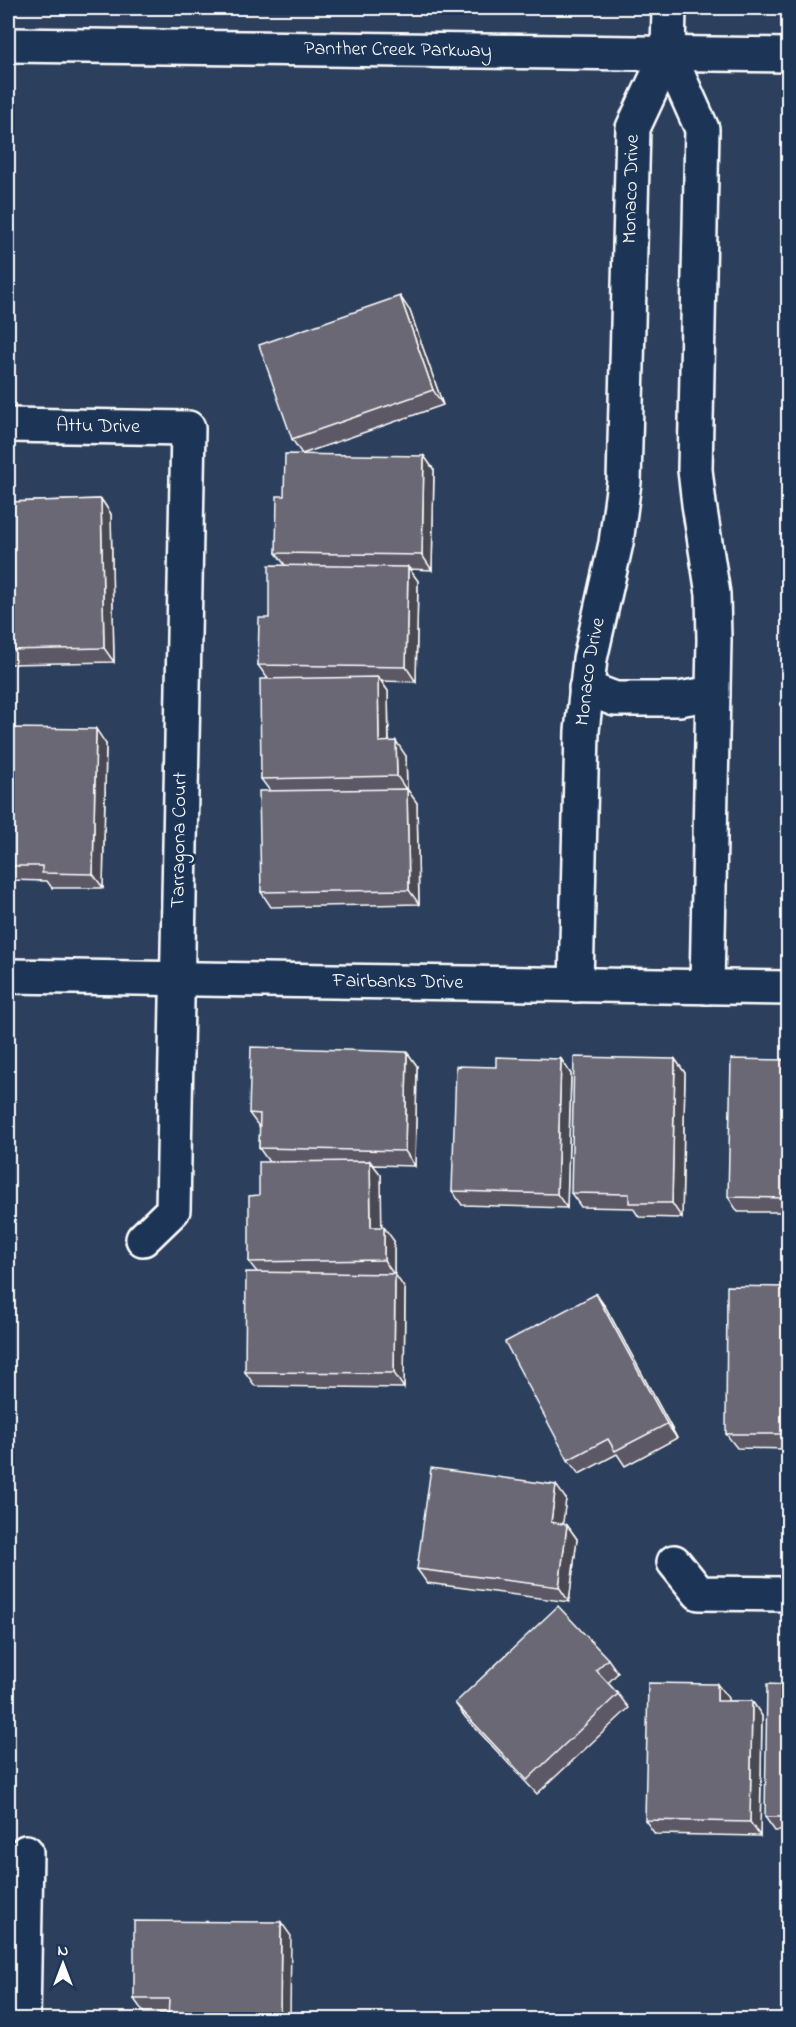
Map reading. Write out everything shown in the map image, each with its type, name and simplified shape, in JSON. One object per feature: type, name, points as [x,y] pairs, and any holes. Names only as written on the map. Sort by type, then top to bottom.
[{"type":"street","points":[[669,8],[668,53],[702,129],[695,470],[713,594],[706,987]]},
{"type":"street","name":"Panther Creek Parkway","points":[[8,45],[789,55]]},
{"type":"street","name":"Monaco Drive","points":[[576,985],[582,731],[586,688],[590,659],[616,543],[624,483],[633,128],[668,53]]},
{"type":"street","name":"Attu Drive","points":[[8,425],[188,428]]},
{"type":"street","name":"Tarragona Court","points":[[143,1239],[173,1210],[188,428]]},
{"type":"street","points":[[586,688],[615,699],[679,699],[713,693]]},
{"type":"street","name":"Fairbanks Drive","points":[[8,976],[789,988]]},
{"type":"street","points":[[674,1562],[699,1593],[789,1594]]},
{"type":"street","points":[[23,2019],[26,1852]]},
{"type":"building","points":[[400,296],[433,390],[292,439],[259,345]]},
{"type":"building","points":[[285,454],[424,456],[422,555],[276,553],[277,496],[284,496]]},
{"type":"building","points":[[101,499],[104,648],[8,650],[8,502]]},
{"type":"building","points":[[269,565],[408,567],[406,667],[258,665],[259,618],[269,618]]},
{"type":"building","points":[[378,677],[379,742],[396,741],[397,776],[261,779],[260,679]]},
{"type":"building","points":[[8,728],[96,729],[93,874],[42,873],[42,866],[8,866]]},
{"type":"building","points":[[407,789],[409,890],[261,892],[259,791]]},
{"type":"building","points":[[251,1047],[407,1052],[405,1151],[259,1148],[260,1114],[249,1113]]},
{"type":"building","points":[[496,1057],[561,1059],[557,1194],[452,1191],[456,1066],[496,1067]]},
{"type":"building","points":[[574,1057],[675,1059],[672,1203],[629,1203],[629,1194],[571,1193]]},
{"type":"building","points":[[731,1059],[789,1060],[789,1198],[728,1197]]},
{"type":"building","points":[[370,1161],[371,1227],[384,1227],[384,1260],[249,1262],[249,1196],[259,1195],[259,1162]]},
{"type":"building","points":[[246,1272],[395,1274],[394,1373],[245,1372]]},
{"type":"building","points":[[727,1286],[789,1287],[789,1434],[726,1434]]},
{"type":"building","points":[[596,1294],[667,1424],[615,1451],[608,1439],[568,1460],[505,1342]]},
{"type":"building","points":[[431,1468],[556,1485],[551,1522],[567,1525],[559,1587],[417,1569]]},
{"type":"building","points":[[558,1606],[608,1659],[596,1670],[618,1694],[527,1780],[455,1703]]},
{"type":"building","points":[[648,1683],[717,1684],[717,1701],[752,1701],[750,1822],[645,1820]]},
{"type":"building","points":[[767,1684],[789,1685],[789,1817],[765,1817]]},
{"type":"building","points":[[134,1921],[281,1922],[280,2019],[168,2019],[169,1999],[134,1999]]}]
